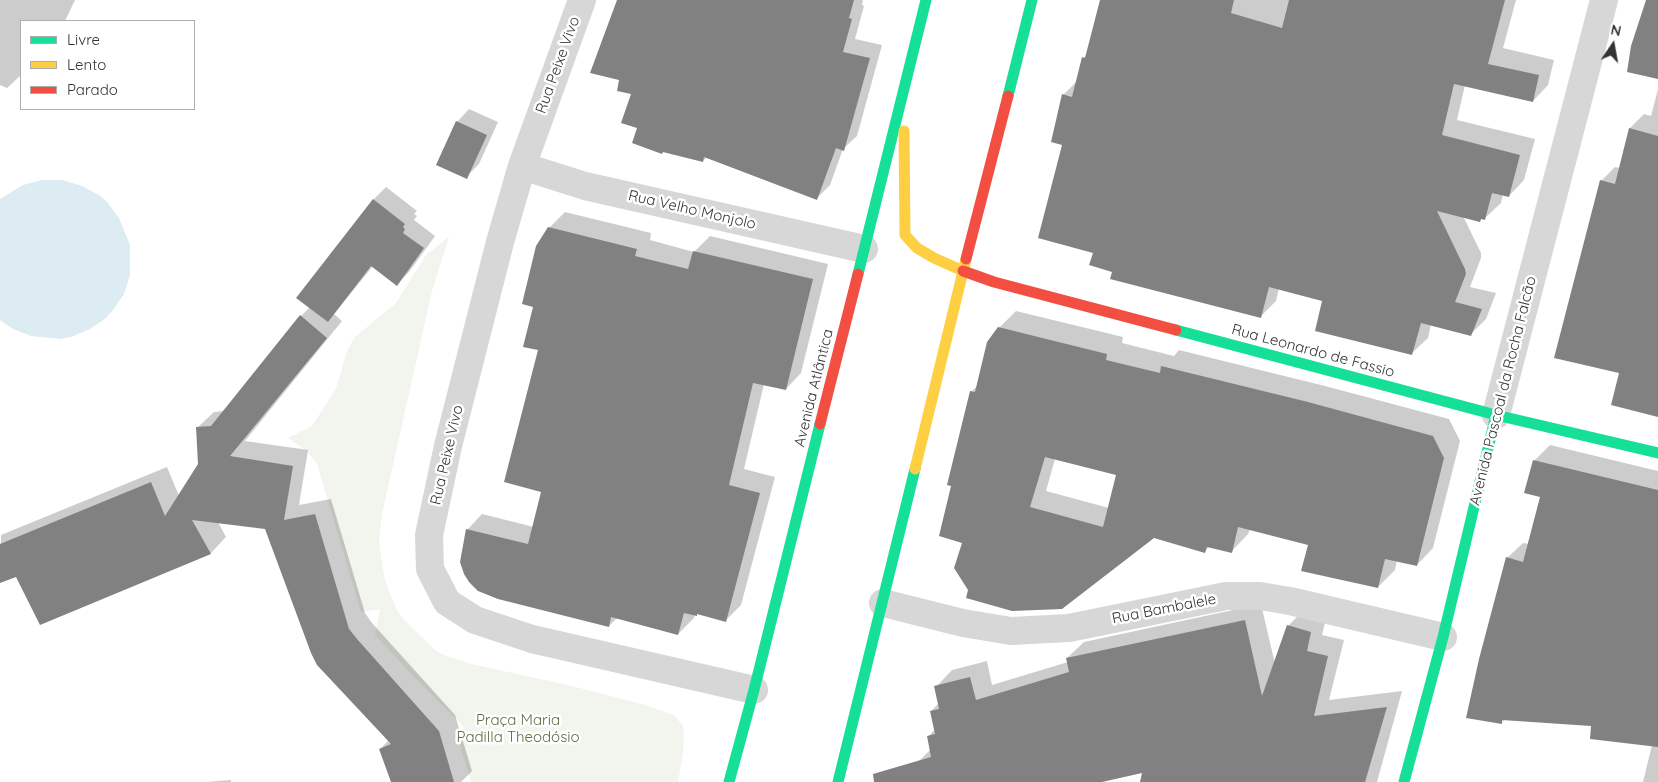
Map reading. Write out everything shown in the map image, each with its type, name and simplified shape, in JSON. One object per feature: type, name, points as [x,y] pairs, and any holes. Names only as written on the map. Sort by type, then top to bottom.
[{"type":"main road","name":"Avenida Atlântica","points":[[729,782],[754,690],[926,0]]},
{"type":"main road","points":[[838,782],[963,271],[1032,0]]},
{"type":"main road","name":"Rua Leonardo de Fassio","points":[[904,92],[905,235],[917,248],[934,258],[994,282],[1496,415],[1658,453]]},
{"type":"main road","name":"Avenida Pascoal da Rocha Falcão","points":[[1404,782],[1443,637],[1496,415]]},
{"type":"street","name":"Rua Peixe Vivo","points":[[582,0],[522,166],[500,242],[448,446],[429,535],[430,569],[447,602],[474,620],[532,639],[754,690]]},
{"type":"street","name":"Avenida Pascoal da Rocha Falcão","points":[[1496,415],[1604,0]]},
{"type":"street","name":"Rua Velho Monjolo","points":[[522,166],[585,186],[864,249]]},
{"type":"street","name":"Rua Bambalele","points":[[883,604],[963,623],[1011,631],[1069,628],[1226,596],[1260,596],[1290,601],[1443,637]]},
{"type":"green space","name":"Praça Maria Padilla Theodósio","points":[[449,237],[432,291],[382,514],[379,541],[384,576],[389,592],[399,614],[436,651],[444,655],[471,664],[568,685],[645,705],[674,715],[683,726],[684,735],[678,782],[471,782],[457,736],[464,727],[375,635],[380,609],[361,612],[317,464],[308,452],[288,438],[312,426],[336,389],[347,351],[355,337],[396,303],[426,255]]},
{"type":"shaded area","points":[[42,180],[62,180],[82,186],[99,195],[119,218],[130,245],[130,275],[124,294],[113,310],[106,318],[90,329],[61,339],[31,336],[13,329],[0,320],[0,199],[23,185]]},
{"type":"building","points":[[617,0],[854,0],[849,18],[852,19],[843,52],[870,58],[844,151],[836,148],[817,200],[704,157],[703,162],[663,152],[662,154],[632,143],[637,128],[621,123],[631,94],[617,91],[619,80],[590,73]]},
{"type":"building","points":[[1100,0],[1234,0],[1231,13],[1282,28],[1289,0],[1505,0],[1488,64],[1539,75],[1533,102],[1454,84],[1442,135],[1520,155],[1509,197],[1492,193],[1485,220],[1481,219],[1480,222],[1437,211],[1466,274],[1455,302],[1482,309],[1471,336],[1421,323],[1412,355],[1315,331],[1322,301],[1269,287],[1261,318],[1110,279],[1112,272],[1089,265],[1093,253],[1038,238],[1062,145],[1051,142],[1062,94],[1072,97],[1082,57],[1085,58]]},
{"type":"building","points":[[1646,0],[1658,0],[1658,79],[1627,72],[1631,46]]},
{"type":"building","points":[[456,121],[487,135],[467,179],[436,165]]},
{"type":"building","points":[[1629,128],[1658,136],[1658,417],[1611,405],[1619,373],[1554,358],[1600,180],[1615,184]]},
{"type":"building","points":[[373,199],[405,224],[403,233],[424,248],[397,286],[371,266],[328,322],[296,298]]},
{"type":"building","points":[[548,227],[637,249],[635,256],[688,269],[693,251],[813,279],[786,390],[753,383],[729,485],[760,493],[726,622],[697,614],[697,616],[684,613],[678,635],[611,617],[609,627],[498,599],[478,591],[464,574],[460,562],[466,529],[528,544],[541,492],[504,482],[538,350],[523,347],[533,307],[522,304],[536,246]]},
{"type":"building","points":[[300,315],[327,338],[230,456],[293,466],[284,520],[315,514],[349,629],[439,731],[454,782],[391,782],[379,749],[391,744],[317,665],[265,529],[192,520],[211,554],[40,625],[16,577],[0,583],[0,544],[151,482],[165,516],[198,464],[196,427],[211,426]]},
{"type":"building","points":[[998,327],[1107,354],[1106,360],[1160,373],[1161,366],[1308,402],[1433,436],[1444,458],[1417,566],[1385,559],[1378,588],[1301,571],[1308,545],[1238,527],[1232,553],[1207,547],[1205,553],[1154,538],[1062,609],[1012,611],[966,598],[968,590],[954,568],[962,543],[939,536],[951,486],[947,485],[970,391],[975,392],[987,342]],"holes":[[[1045,457],[1116,475],[1103,527],[1030,507]]]},
{"type":"building","points":[[1533,460],[1658,490],[1658,747],[1590,739],[1591,726],[1502,720],[1502,724],[1466,718],[1479,659],[1506,557],[1523,562],[1540,497],[1524,493]]},
{"type":"building","points":[[1245,620],[1262,696],[1287,625],[1311,632],[1307,651],[1328,656],[1314,716],[1387,707],[1365,782],[1140,782],[1142,773],[1102,782],[874,782],[873,774],[931,757],[927,736],[935,734],[930,711],[939,709],[934,686],[970,677],[976,700],[1069,672],[1066,658]]},
{"type":"traffic: fast","points":[[858,274],[926,0]]},
{"type":"traffic: fast","points":[[1008,96],[1032,0]]},
{"type":"traffic: fast","points":[[1176,330],[1496,415],[1658,453]]},
{"type":"traffic: fast","points":[[1404,782],[1443,637],[1496,415]]},
{"type":"traffic: fast","points":[[729,782],[754,690],[820,424]]},
{"type":"traffic: fast","points":[[838,782],[915,469]]},
{"type":"traffic: slow","points":[[904,131],[905,235],[917,248],[963,271]]},
{"type":"traffic: slow","points":[[915,469],[966,259]]},
{"type":"traffic: jam","points":[[966,259],[1008,96]]},
{"type":"traffic: jam","points":[[963,271],[994,282],[1176,330]]},
{"type":"traffic: jam","points":[[820,424],[858,274]]}]
